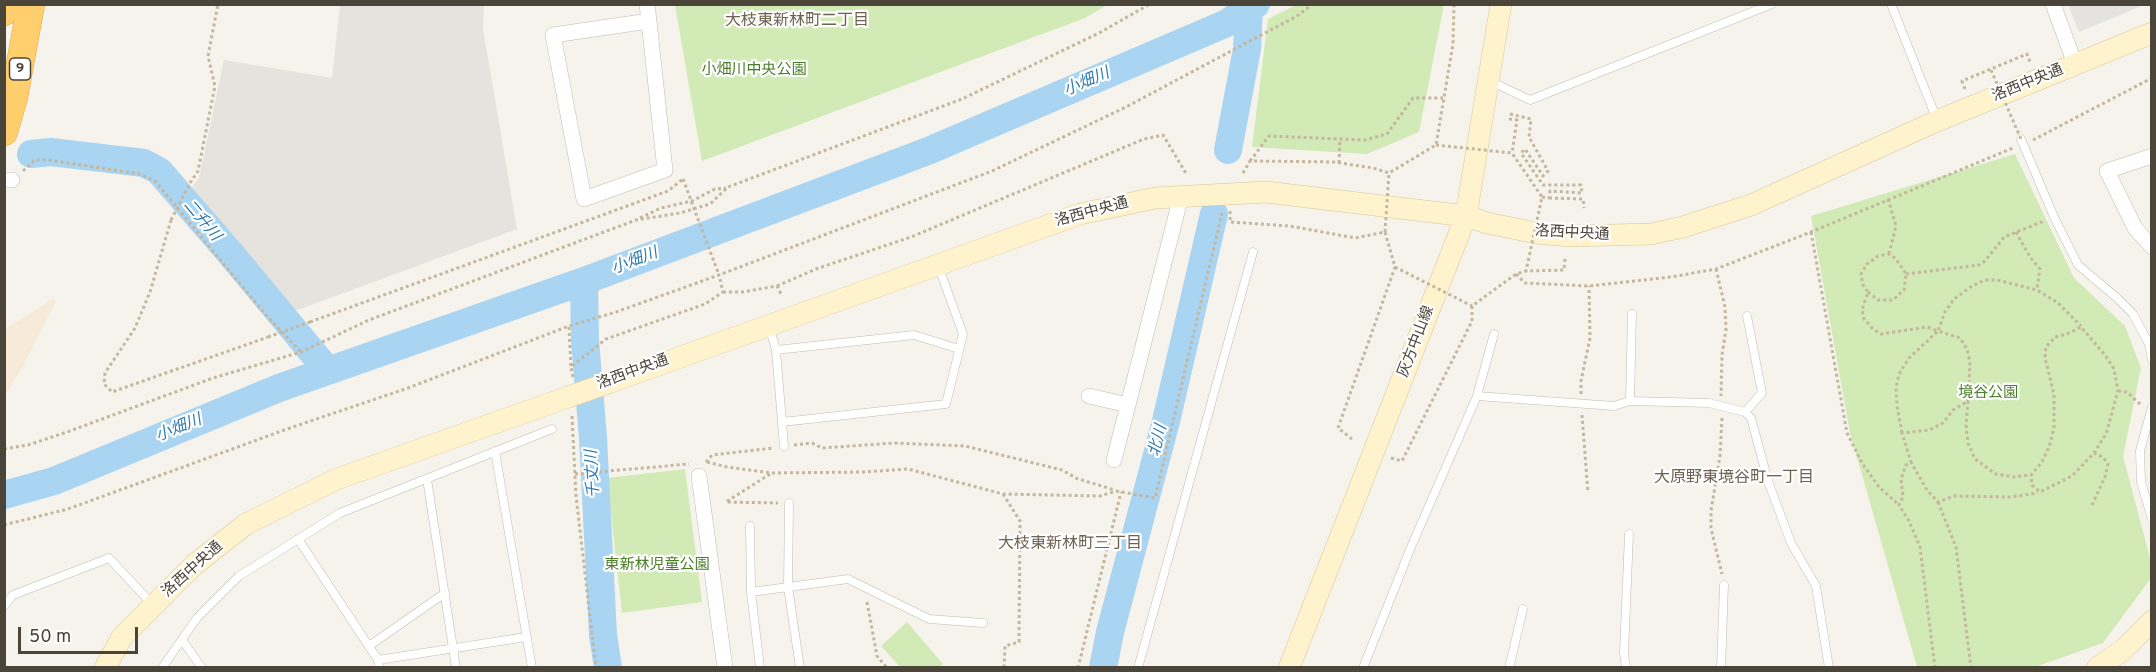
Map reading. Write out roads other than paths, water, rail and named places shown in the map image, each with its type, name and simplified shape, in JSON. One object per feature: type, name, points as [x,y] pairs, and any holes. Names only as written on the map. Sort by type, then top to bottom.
[{"type":"highway","points":[[4,12],[6,4]]},
{"type":"highway","name":"9","points":[[4,132],[14,97],[31,4]]},
{"type":"street","points":[[647,4],[649,21],[665,170],[584,199],[553,35],[649,21]]},
{"type":"street","name":"灰方中山線","points":[[1289,668],[1466,216],[1501,4]]},
{"type":"street","points":[[2053,4],[2075,64]]},
{"type":"street","name":"洛西中央通","points":[[105,668],[122,637],[194,565],[246,524],[337,479],[572,399],[611,382],[768,324],[1080,214],[1155,198],[1266,192],[1466,216],[1536,233],[1570,236],[1651,234],[1683,227],[1751,205],[1937,121],[2151,33]]},
{"type":"street","points":[[2151,156],[2107,171],[2135,228],[2151,247]]},
{"type":"street","points":[[1114,460],[1181,196]]},
{"type":"street","points":[[1089,396],[1128,405]]},
{"type":"street","points":[[697,470],[725,668]]},
{"type":"street","points":[[2097,668],[2123,650],[2151,621]]},
{"type":"lane","points":[[1488,81],[1530,100],[1772,4]]},
{"type":"lane","points":[[1890,4],[1937,121]]},
{"type":"lane","points":[[2022,142],[2054,217],[2078,265],[2133,314],[2149,344],[2151,360]]},
{"type":"lane","points":[[1138,668],[1253,252]]},
{"type":"lane","points":[[782,422],[946,404],[963,334],[938,264]]},
{"type":"lane","points":[[1630,401],[1632,314]]},
{"type":"lane","points":[[1745,412],[1762,393],[1747,316]]},
{"type":"lane","points":[[768,324],[776,350],[784,446]]},
{"type":"lane","points":[[1363,668],[1411,548],[1477,396],[1494,334]]},
{"type":"lane","points":[[776,350],[914,335],[959,349]]},
{"type":"lane","points":[[1477,396],[1614,406],[1630,401],[1722,405],[1745,412],[1751,418],[1768,481],[1791,543],[1816,586],[1830,668]]},
{"type":"lane","points":[[2151,410],[2140,451],[2141,482],[2151,519]]},
{"type":"lane","points":[[162,668],[197,618],[239,576],[340,513],[552,429]]},
{"type":"lane","points":[[495,451],[532,668]]},
{"type":"lane","points":[[427,478],[456,668]]},
{"type":"lane","points":[[789,503],[788,587],[800,668]]},
{"type":"lane","points":[[750,526],[751,592],[760,668]]},
{"type":"lane","points":[[1626,668],[1624,653],[1629,534]]},
{"type":"lane","points":[[298,539],[379,664],[453,647],[526,637]]},
{"type":"lane","points":[[4,606],[13,595],[109,558],[154,605]]},
{"type":"lane","points":[[751,592],[848,579],[929,619],[983,623]]},
{"type":"lane","points":[[1721,668],[1724,585]]},
{"type":"lane","points":[[369,646],[445,593]]},
{"type":"lane","points":[[1509,668],[1523,609]]},
{"type":"lane","points":[[182,640],[202,668]]},
{"type":"waterway","name":"小畑川","points":[[4,495],[54,481],[279,388],[584,281],[928,151],[1227,23],[1256,4]]},
{"type":"waterway","name":"北川","points":[[1228,150],[1247,49],[1249,9]]},
{"type":"waterway","name":"二升川","points":[[31,154],[51,152],[144,163],[159,171],[328,371]]},
{"type":"waterway","name":"北川","points":[[1103,668],[1110,632],[1166,421],[1214,214]]},
{"type":"waterway","name":"千丈川","points":[[584,281],[585,340],[593,438],[603,635],[608,668]]},
{"type":"district","name":"大枝東新林町二丁目","points":[[797,22]]},
{"type":"district","name":"大原野東境谷町一丁目","points":[[1734,479]]},
{"type":"district","name":"大枝東新林町三丁目","points":[[1070,545]]},
{"type":"park label","name":"小畑川中央公園","points":[[754,71]]},
{"type":"park label","name":"境谷公園","points":[[1988,394]]},
{"type":"park label","name":"東新林児童公園","points":[[657,566]]}]
